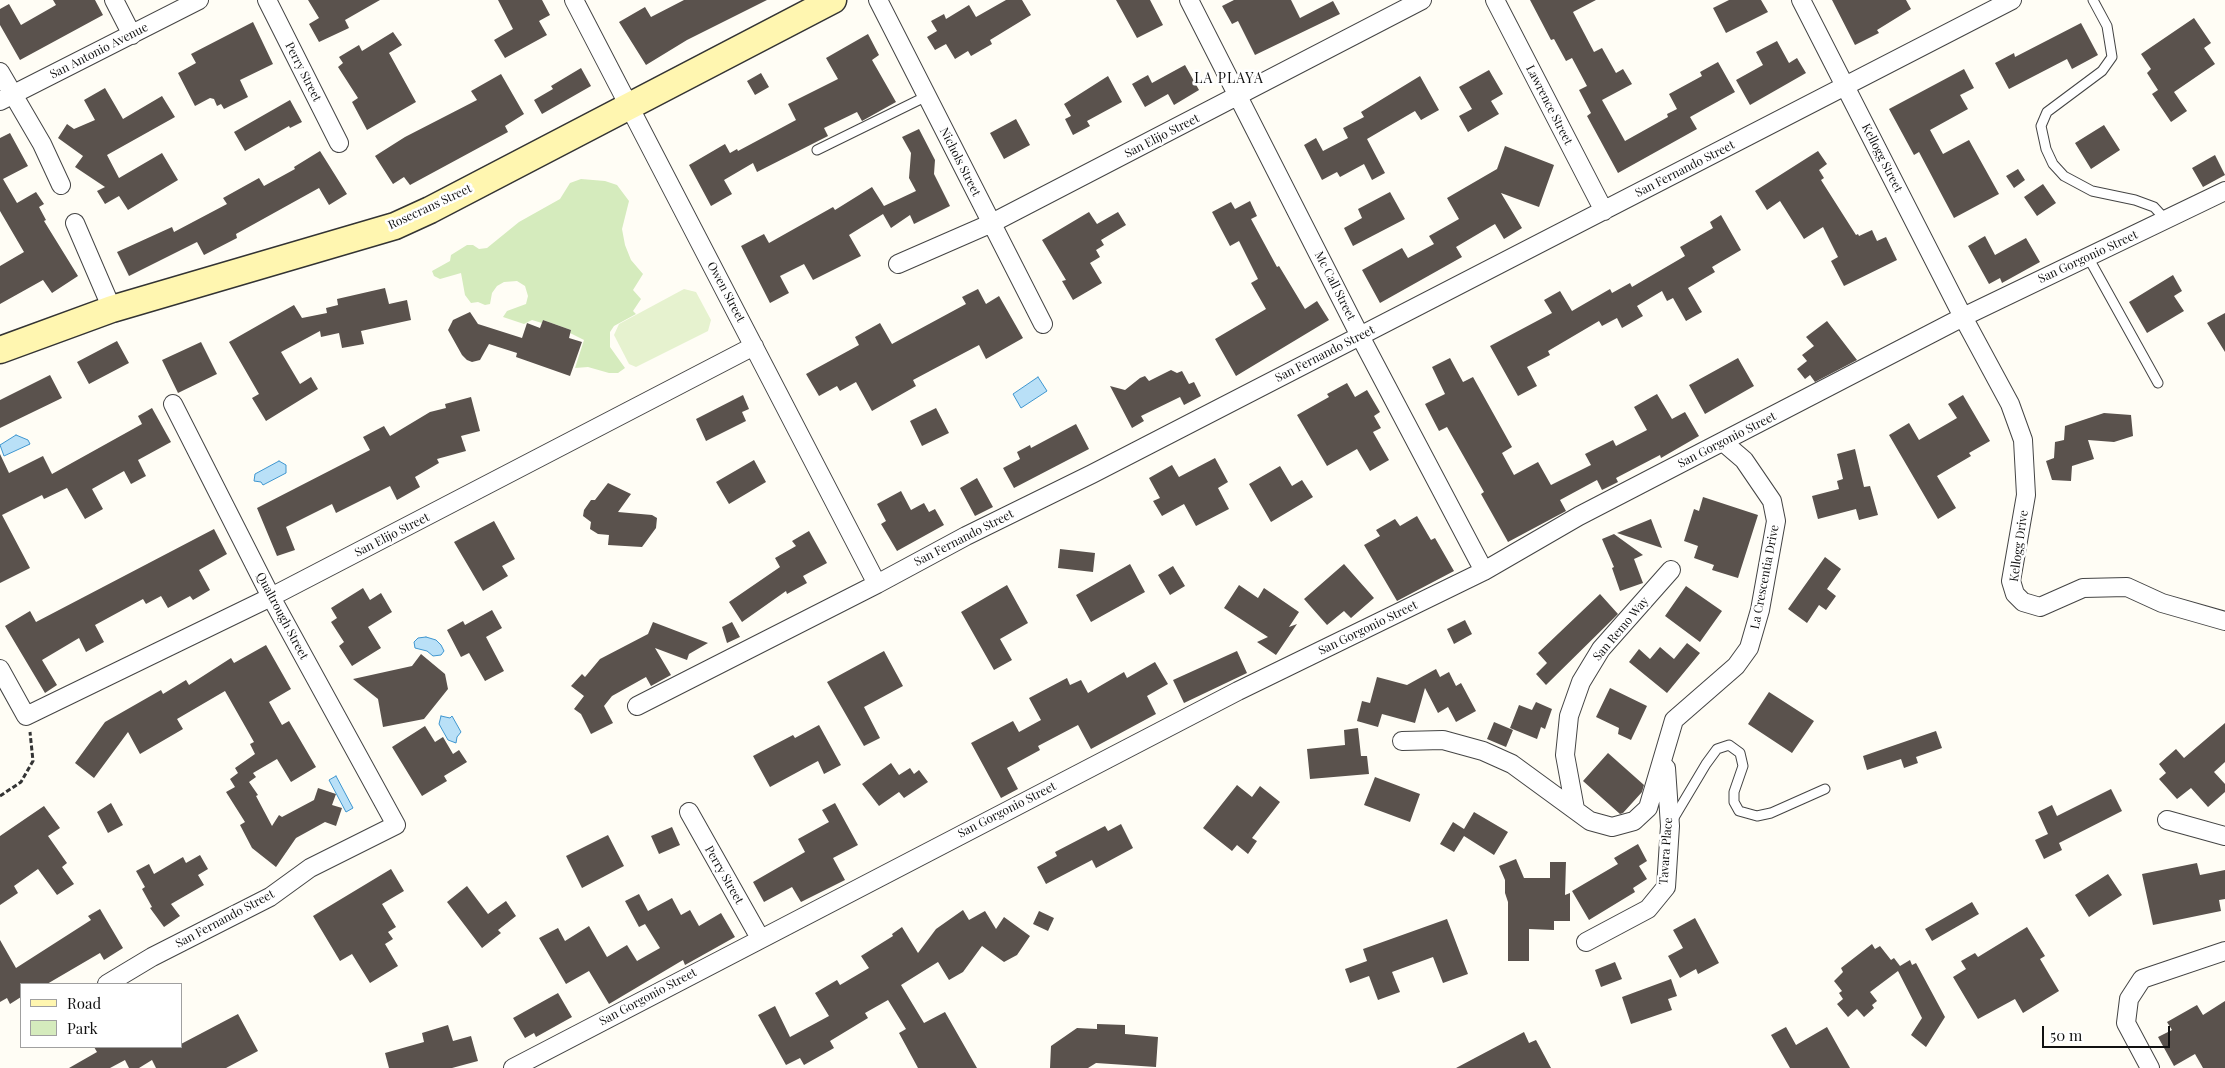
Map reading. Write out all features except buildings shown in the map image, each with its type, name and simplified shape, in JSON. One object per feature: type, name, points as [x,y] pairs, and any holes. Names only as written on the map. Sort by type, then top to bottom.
[{"type":"street","points":[[114,0],[132,35]]},
{"type":"street","name":"San Antonio Avenue","points":[[6,98],[199,0]]},
{"type":"street","name":"Perry Street","points":[[267,0],[339,143]]},
{"type":"street","name":"Owen Street","points":[[574,0],[877,584]]},
{"type":"street","name":"Rosecrans Street","points":[[0,350],[112,309],[395,226],[430,210],[833,0]]},
{"type":"street","name":"Nichols Street","points":[[878,0],[1043,324]]},
{"type":"street","name":"Mc Call Street","points":[[1189,0],[1360,336],[1484,571]]},
{"type":"street","name":"San Elijo Street","points":[[898,264],[992,223],[1422,0]]},
{"type":"street","name":"Lawrence Street","points":[[1495,0],[1604,211]]},
{"type":"street","name":"Kellogg Street","points":[[1801,0],[1963,317]]},
{"type":"street","name":"San Fernando Street","points":[[637,706],[1846,87],[2012,0]]},
{"type":"street","points":[[0,72],[6,98],[42,144],[61,185]]},
{"type":"street","name":"San Gorgonio Street","points":[[513,1068],[1238,691],[1484,571],[1579,516],[1963,317],[2225,191]]},
{"type":"street","points":[[75,223],[112,309]]},
{"type":"street","name":"Kellogg Drive","points":[[1963,317],[2010,404],[2023,440],[2026,495],[2011,581],[2015,594],[2023,602],[2040,607],[2083,588],[2127,587],[2162,603],[2225,621]]},
{"type":"street","name":"San Elijo Street","points":[[26,716],[271,597],[754,346]]},
{"type":"street","name":"Qualtrough Street","points":[[173,404],[271,597],[396,825]]},
{"type":"street","name":"La Crescentia Drive","points":[[1402,741],[1443,740],[1483,751],[1512,764],[1590,821],[1612,827],[1634,822],[1648,808],[1656,789],[1665,748],[1674,720],[1736,666],[1750,648],[1760,610],[1776,521],[1772,501],[1744,460],[1722,442]]},
{"type":"street","name":"San Remo Way","points":[[1575,809],[1565,755],[1570,716],[1582,682],[1601,650],[1671,570]]},
{"type":"street","points":[[0,669],[26,716]]},
{"type":"street","name":"Tavara Place","points":[[1586,942],[1648,909],[1666,887],[1670,826],[1665,748]]},
{"type":"street","name":"Perry Street","points":[[689,812],[760,938]]},
{"type":"street","points":[[2167,820],[2225,836]]},
{"type":"street","name":"San Fernando Street","points":[[109,983],[152,958],[270,897],[310,868],[396,825]]},
{"type":"street","points":[[2150,1068],[2126,1023],[2129,999],[2142,979],[2225,951]]},
{"type":"lane","points":[[2094,0],[2107,26],[2112,47],[2112,57],[2102,71],[2047,112],[2041,126],[2046,150],[2053,164],[2064,176],[2092,191],[2135,200],[2154,207],[2166,220]]},
{"type":"lane","points":[[817,150],[927,96]]},
{"type":"lane","points":[[2088,257],[2158,383]]},
{"type":"lane","points":[[1670,826],[1706,764],[1717,749],[1729,744],[1740,753],[1743,766],[1734,792],[1734,802],[1740,811],[1757,816],[1771,813],[1824,789]]},
{"type":"path","points":[[0,796],[22,782],[33,761],[33,741],[26,716]]},
{"type":"green space","points":[[581,179],[605,181],[617,185],[629,201],[622,229],[625,245],[631,260],[643,274],[633,290],[641,299],[633,311],[636,314],[614,326],[610,332],[610,347],[625,368],[618,373],[609,373],[588,367],[575,368],[584,340],[570,333],[571,330],[543,320],[542,323],[532,320],[524,324],[503,317],[507,311],[526,304],[528,296],[525,286],[517,281],[504,282],[497,286],[492,293],[490,304],[485,305],[478,302],[471,303],[465,295],[461,273],[440,279],[434,276],[432,271],[450,261],[451,255],[467,245],[473,245],[479,249],[487,248],[519,222],[560,199],[570,183]]},
{"type":"green space","points":[[684,289],[696,292],[711,320],[708,331],[636,367],[629,364],[614,335],[619,324]]},
{"type":"water","points":[[1038,377],[1047,391],[1021,408],[1013,394]]},
{"type":"water","points":[[16,435],[28,440],[30,444],[4,456],[0,445]]},
{"type":"water","points":[[279,461],[286,465],[286,473],[263,485],[261,482],[254,481],[255,474]]},
{"type":"water","points":[[426,637],[436,640],[441,645],[444,651],[441,655],[433,656],[427,651],[415,648],[414,642],[418,638]]},
{"type":"water","points":[[441,716],[450,718],[452,716],[461,732],[457,737],[456,743],[448,740],[439,724]]},
{"type":"water","points":[[336,776],[353,808],[346,812],[329,780]]},
{"type":"district","name":"LA PLAYA","points":[[1229,79]]}]
